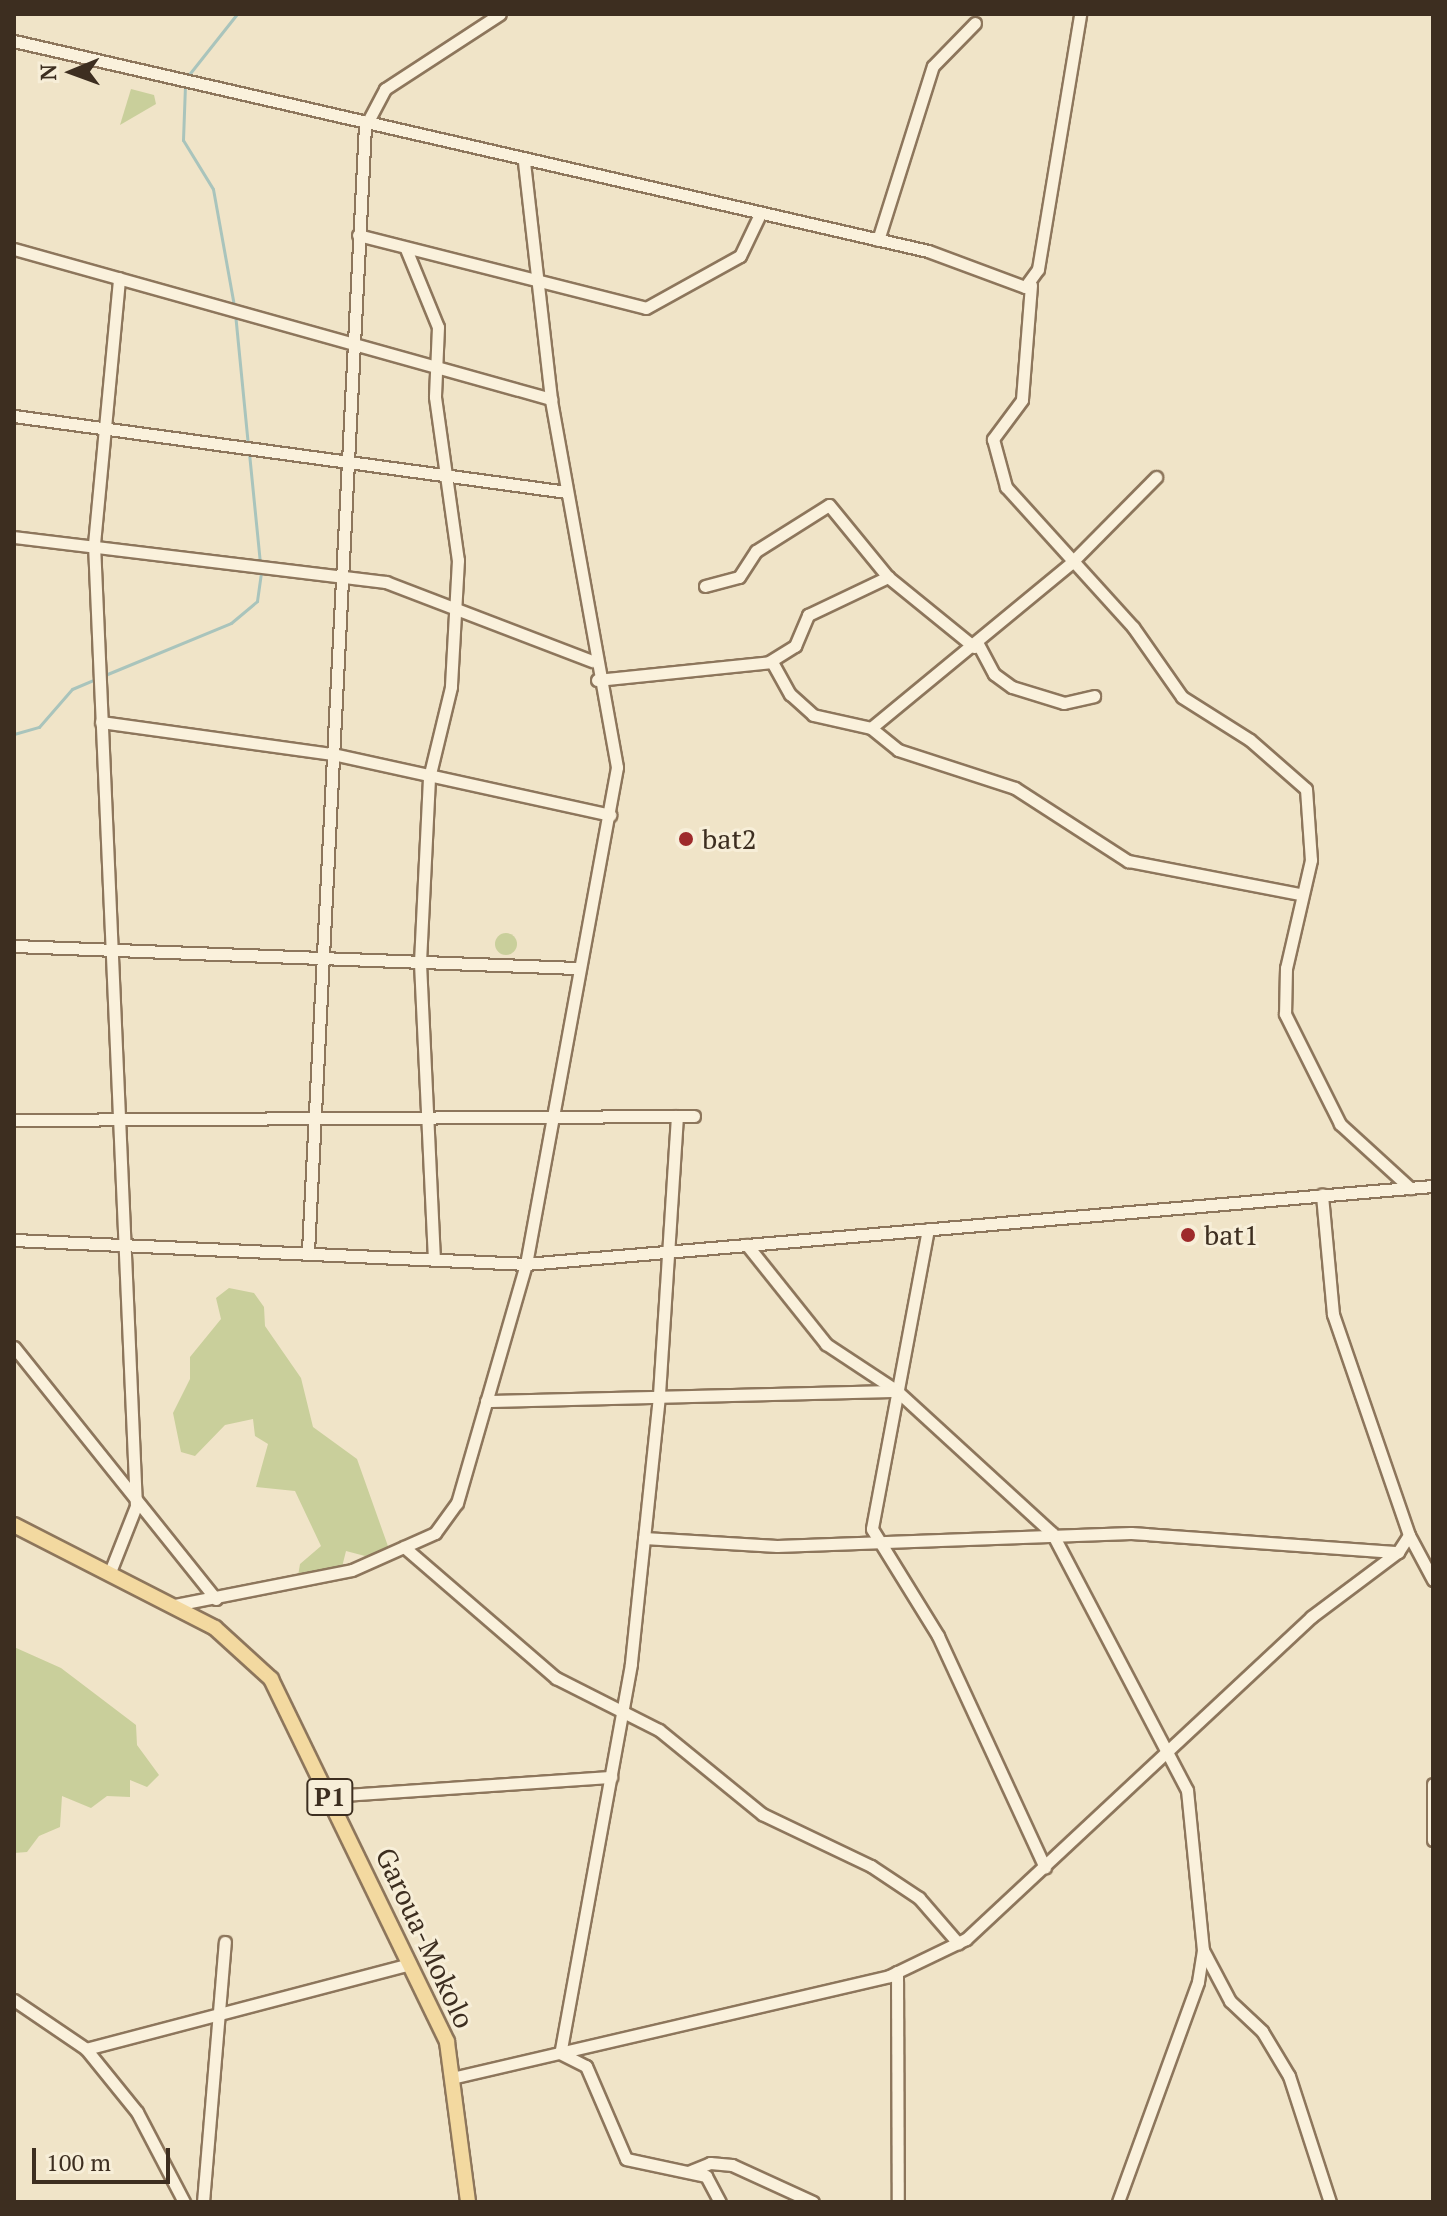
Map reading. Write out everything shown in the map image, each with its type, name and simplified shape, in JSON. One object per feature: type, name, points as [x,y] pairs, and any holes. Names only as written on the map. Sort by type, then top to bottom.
[{"type":"main road","name":"Garoua-Mokolo","points":[[14,1525],[215,1628],[271,1679],[410,1964],[456,2077],[468,2202]]},
{"type":"street","points":[[308,1251],[351,343],[365,127],[385,89],[500,14]]},
{"type":"street","points":[[1080,14],[1031,285],[1022,400],[997,430],[992,448],[1015,503],[1133,627],[1182,697],[1301,781],[1313,837],[1300,894],[1285,1014],[1340,1124],[1410,1188]]},
{"type":"street","points":[[878,240],[933,66],[975,23]]},
{"type":"street","points":[[14,41],[365,127],[878,240],[1031,285]]},
{"type":"street","points":[[175,1605],[352,1570],[435,1533],[457,1503],[526,1264],[577,968],[610,815],[617,767],[592,661],[551,399],[524,163]]},
{"type":"street","points":[[358,235],[649,308],[740,256],[760,214]]},
{"type":"street","points":[[14,249],[551,399]]},
{"type":"street","points":[[406,249],[436,316],[433,366],[447,474],[458,605],[451,687],[429,778],[420,963],[434,1259]]},
{"type":"street","points":[[110,1572],[136,1506],[120,1243],[94,544],[119,278]]},
{"type":"street","points":[[14,416],[567,492]]},
{"type":"street","points":[[871,728],[976,645],[1071,563],[1156,477]]},
{"type":"street","points":[[705,586],[739,577],[756,551],[829,505],[888,577],[976,645],[994,674],[1012,687],[1064,703],[1094,696]]},
{"type":"street","points":[[14,537],[342,575],[458,605],[592,661]]},
{"type":"street","points":[[597,680],[769,662],[795,646],[808,615],[888,577]]},
{"type":"street","points":[[769,662],[813,715],[871,728],[898,750],[1027,794],[1144,867],[1300,894]]},
{"type":"street","points":[[101,722],[333,754],[429,778],[610,815]]},
{"type":"street","points":[[14,946],[110,953],[577,968]]},
{"type":"street","points":[[560,2053],[623,1708],[659,1396],[677,1116]]},
{"type":"street","points":[[14,1120],[694,1116]]},
{"type":"street","points":[[14,1240],[308,1251],[526,1264],[1433,1186]]},
{"type":"street","points":[[1322,1195],[1333,1314],[1409,1535],[1433,1580]]},
{"type":"street","points":[[928,1229],[872,1529],[883,1542],[938,1636],[1045,1868]]},
{"type":"street","points":[[747,1245],[826,1344],[897,1391],[1052,1533],[1165,1760],[1187,1790],[1203,1950],[1198,1982],[1118,2202]]},
{"type":"street","points":[[14,1347],[136,1506],[216,1599]]},
{"type":"street","points":[[486,1401],[897,1391]]},
{"type":"street","points":[[644,1538],[777,1546],[1052,1533],[1256,1537],[1398,1552]]},
{"type":"street","points":[[456,2077],[897,1972],[958,1943],[1165,1760],[1311,1617],[1398,1552],[1409,1535]]},
{"type":"street","points":[[404,1547],[536,1663],[588,1698],[623,1708],[762,1814],[919,1898],[958,1943]]},
{"type":"street","points":[[330,1796],[611,1777]]},
{"type":"street","points":[[1433,1784],[1433,1840]]},
{"type":"street","points":[[203,2202],[225,1942]]},
{"type":"street","points":[[1203,1950],[1230,2001],[1262,2031],[1289,2076],[1330,2202]]},
{"type":"street","points":[[86,2049],[410,1964]]},
{"type":"street","points":[[897,1972],[898,2202]]},
{"type":"street","points":[[14,2000],[86,2049],[137,2112],[184,2202]]},
{"type":"street","points":[[560,2053],[586,2066],[626,2159],[706,2176],[720,2202]]},
{"type":"street","points":[[687,2172],[710,2163],[732,2165],[813,2202]]},
{"type":"green space","points":[[131,89],[154,95],[156,104],[120,125]]},
{"type":"green space","points":[[502,933],[510,933],[517,944],[510,955],[502,955],[495,948],[495,940]]},
{"type":"green space","points":[[229,1288],[254,1293],[264,1307],[265,1326],[301,1378],[313,1427],[357,1459],[389,1549],[365,1556],[346,1551],[342,1567],[298,1576],[300,1564],[321,1546],[295,1491],[256,1487],[268,1444],[255,1436],[253,1419],[225,1425],[195,1456],[181,1452],[173,1413],[190,1379],[190,1357],[221,1319],[216,1298]]},
{"type":"green space","points":[[14,1647],[61,1668],[136,1725],[137,1745],[159,1775],[147,1787],[130,1780],[130,1797],[107,1796],[91,1808],[62,1796],[60,1827],[39,1836],[27,1852],[14,1853]]},
{"type":"waterway","points":[[187,77],[237,14]]},
{"type":"waterway","points":[[185,85],[183,140],[213,189],[234,306]]},
{"type":"waterway","points":[[235,313],[248,445]]},
{"type":"waterway","points":[[249,453],[260,564]]},
{"type":"waterway","points":[[105,675],[231,623],[257,601],[261,572]]},
{"type":"waterway","points":[[14,734],[39,727],[72,689],[98,678]]},
{"type":"place","name":"bat2","points":[[686,839]]},
{"type":"place","name":"bat1","points":[[1188,1235]]}]
